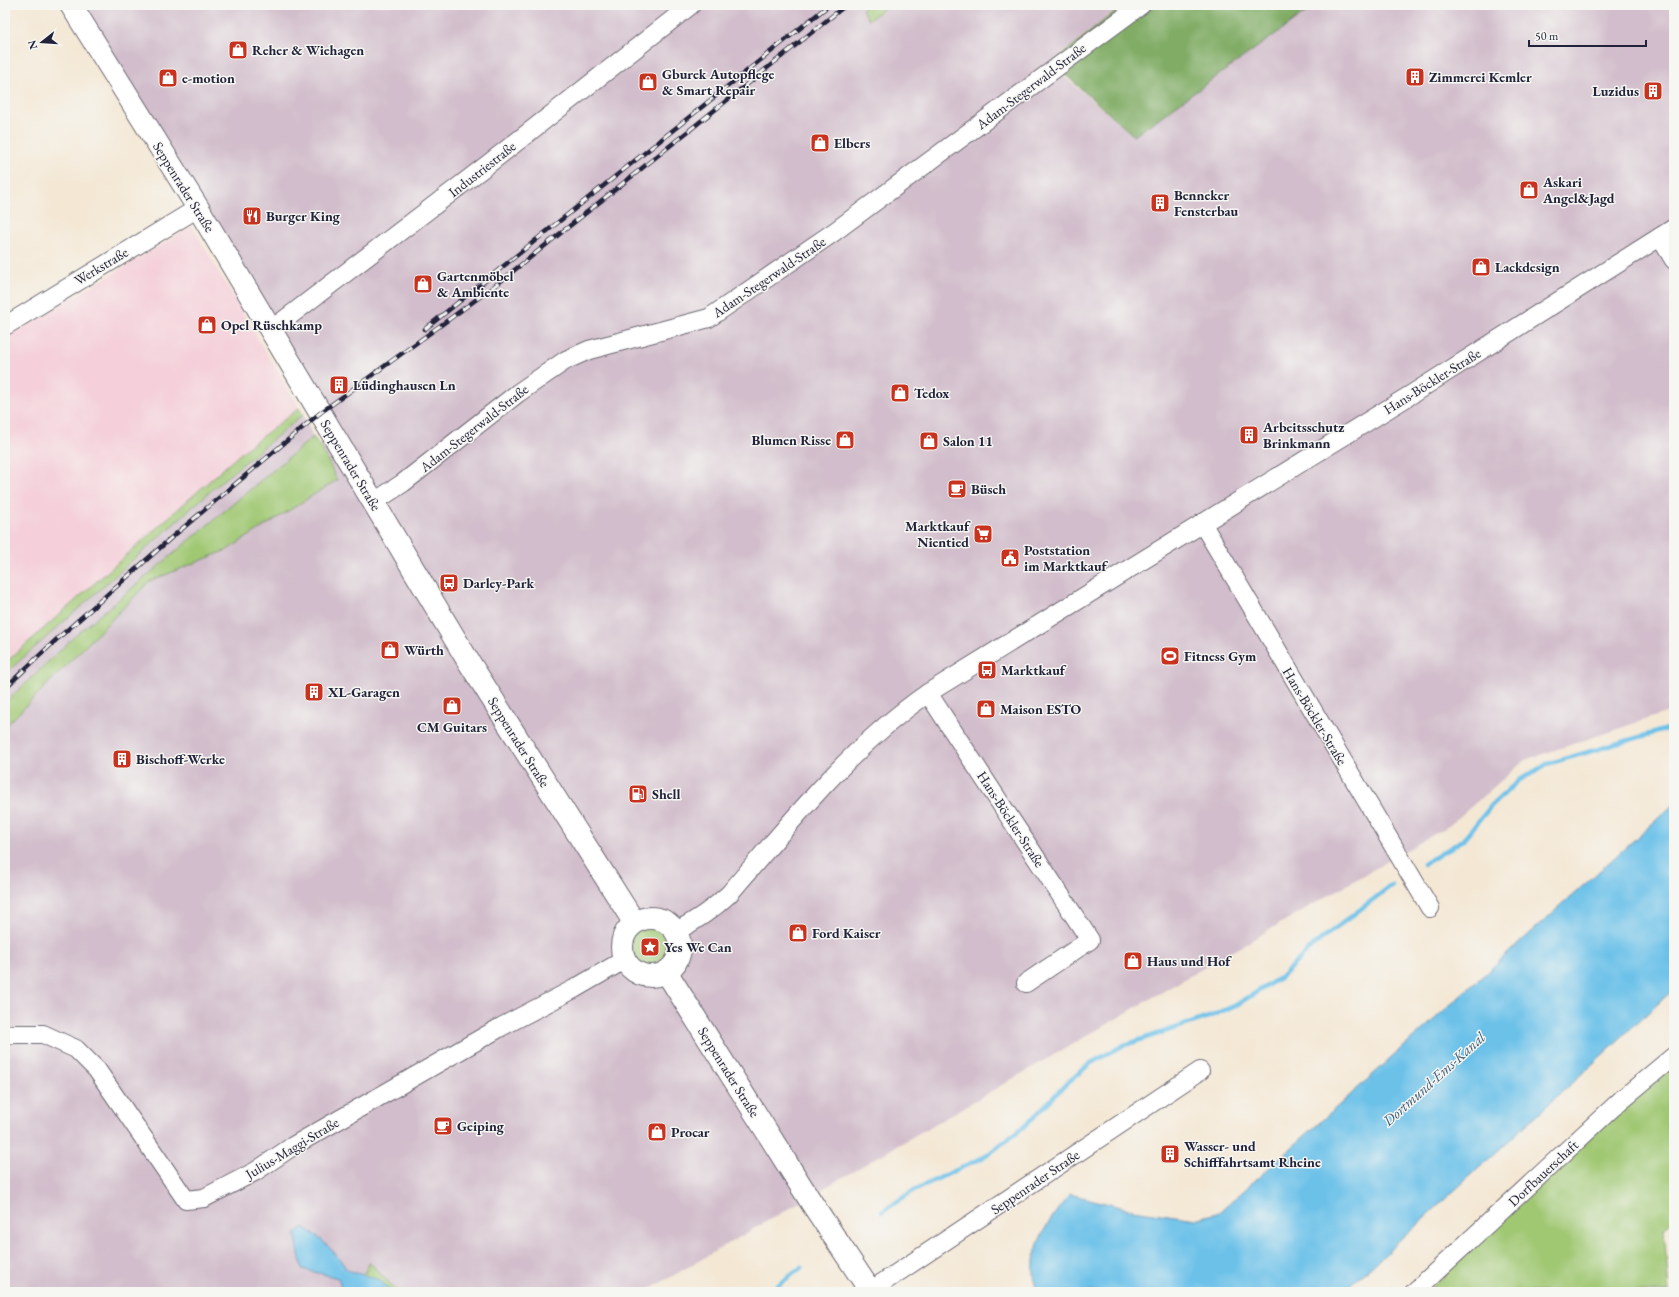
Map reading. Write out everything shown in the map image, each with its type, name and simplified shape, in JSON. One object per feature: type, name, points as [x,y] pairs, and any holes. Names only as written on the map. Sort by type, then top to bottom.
[{"type":"main road","name":"Seppenrader Straße","points":[[71,5],[198,208],[487,691],[634,922]]},
{"type":"main road","points":[[645,918],[657,918],[668,923],[676,931],[680,942],[680,954],[674,965],[667,973],[654,977],[642,976],[632,970],[624,960],[621,950],[622,940],[626,930],[634,922],[645,918]]},
{"type":"main road","name":"Seppenrader Straße","points":[[667,973],[813,1205],[870,1291]]},
{"type":"street","name":"Industriestraße","points":[[271,330],[487,165],[691,5]]},
{"type":"street","name":"Adam-Stegerwald-Straße","points":[[374,502],[403,484],[518,393],[566,360],[589,350],[708,318],[834,232],[1141,5]]},
{"type":"street","name":"Werkstraße","points":[[5,326],[198,208]]},
{"type":"street","name":"Hans-Böckler-Straße","points":[[676,931],[697,921],[713,910],[729,894],[824,783],[901,712],[928,693],[1412,394],[1667,233],[1674,260]]},
{"type":"street","name":"Hans-Böckler-Straße","points":[[1202,523],[1430,908]]},
{"type":"street","name":"Hans-Böckler-Straße","points":[[928,693],[1090,940],[1026,983]]},
{"type":"street","name":"Julius-Maggi-Straße","points":[[5,1038],[14,1034],[43,1034],[76,1049],[97,1070],[186,1200],[204,1198],[256,1171],[293,1146],[500,1026],[574,989],[624,960]]},
{"type":"street","name":"Dorfbauerschaft","points":[[1414,1292],[1621,1100],[1674,1056]]},
{"type":"street","name":"Seppenrader Straße","points":[[870,1291],[1200,1071]]},
{"type":"shaded area","points":[[76,5],[867,5],[862,9],[870,20],[888,5],[1122,5],[1049,64],[1134,136],[1316,5],[1674,5],[1674,710],[1525,760],[1450,825],[645,1292],[398,1292],[369,1262],[356,1292],[5,1292],[5,727],[150,581],[227,550],[337,479],[321,446],[341,430]]},
{"type":"shaded area","points":[[192,226],[299,408],[242,452],[5,663],[5,338]]},
{"type":"shaded area","points":[[303,415],[313,437],[76,635],[5,703],[5,674],[222,481]]},
{"type":"green space","points":[[867,5],[888,5],[869,20],[862,9]]},
{"type":"green space","points":[[1123,5],[1316,5],[1134,136],[1052,63]]},
{"type":"green space","points":[[299,408],[303,415],[222,481],[5,674],[5,663],[242,452]]},
{"type":"green space","points":[[313,437],[321,446],[337,480],[227,550],[150,581],[5,727],[5,703],[76,635]]},
{"type":"green space","points":[[649,927],[659,930],[665,936],[668,946],[665,956],[659,962],[649,965],[639,962],[633,956],[630,946],[633,936],[639,930]]},
{"type":"green space","points":[[1674,1063],[1674,1220],[1664,1229],[1669,1292],[1427,1292],[1628,1101]]},
{"type":"green space","points":[[369,1262],[398,1292],[356,1292]]},
{"type":"water","name":"Dortmund-Ems-Kanal","points":[[1674,804],[1674,989],[1344,1292],[1036,1292],[1034,1261],[1039,1242],[1052,1217],[1070,1194],[1133,1210],[1196,1219],[1220,1212]]},
{"type":"water","points":[[304,1227],[328,1246],[347,1270],[380,1280],[391,1292],[343,1292],[338,1278],[302,1269],[295,1233]]},
{"type":"waterway","points":[[1424,864],[1463,840],[1492,805],[1518,781],[1547,764],[1674,727]]},
{"type":"waterway","points":[[882,1212],[914,1190],[986,1156],[1027,1124],[1067,1083],[1091,1063],[1122,1046],[1209,1017],[1236,1005],[1281,977],[1315,944],[1392,885]]},
{"type":"waterway","points":[[769,1292],[802,1267]]},
{"type":"railway","points":[[425,329],[829,5]]},
{"type":"railway","points":[[5,688],[56,640],[171,538],[320,413],[492,288],[846,5]]},
{"type":"place","name":"Reher & Wiehagen","points":[[238,50]]},
{"type":"place","name":"Zimmerei Kemler","points":[[1415,77]]},
{"type":"place","name":"e-motion","points":[[168,78]]},
{"type":"place","name":"Gburek Autopflege & Smart Repair","points":[[648,82]]},
{"type":"place","name":"Luzidus","points":[[1653,91]]},
{"type":"place","name":"Elbers","points":[[820,143]]},
{"type":"place","name":"Askari Angel&Jagd","points":[[1529,190]]},
{"type":"place","name":"Benneker Fensterbau","points":[[1160,203]]},
{"type":"place","name":"Burger King","points":[[252,216]]},
{"type":"place","name":"Lackdesign","points":[[1481,267]]},
{"type":"place","name":"Gartenmöbel & Ambiente","points":[[423,284]]},
{"type":"place","name":"Opel Rüschkamp","points":[[207,325]]},
{"type":"place","name":"Lüdinghausen Ln","points":[[339,385]]},
{"type":"place","name":"Tedox","points":[[900,393]]},
{"type":"place","name":"Arbeitsschutz Brinkmann","points":[[1249,435]]},
{"type":"place","name":"Blumen Risse","points":[[845,440]]},
{"type":"place","name":"Salon 11","points":[[929,441]]},
{"type":"place","name":"Büsch","points":[[957,489]]},
{"type":"place","name":"Marktkauf Nientied","points":[[983,534]]},
{"type":"place","name":"Poststation im Marktkauf","points":[[1010,558]]},
{"type":"place","name":"Darley-Park","points":[[449,583]]},
{"type":"place","name":"Würth","points":[[390,650]]},
{"type":"place","name":"Fitness Gym","points":[[1170,656]]},
{"type":"place","name":"Marktkauf","points":[[987,670]]},
{"type":"place","name":"XL-Garagen","points":[[314,692]]},
{"type":"place","name":"CM Guitars","points":[[452,706]]},
{"type":"place","name":"Maison ESTO","points":[[986,709]]},
{"type":"place","name":"Bischoff-Werke","points":[[122,759]]},
{"type":"place","name":"Shell","points":[[638,794]]},
{"type":"place","name":"Ford Kaiser","points":[[798,933]]},
{"type":"place","name":"Yes We Can","points":[[650,947]]},
{"type":"place","name":"Haus und Hof","points":[[1133,961]]},
{"type":"place","name":"Geiping","points":[[443,1126]]},
{"type":"place","name":"Procar","points":[[657,1132]]},
{"type":"place","name":"Wasser- und Schifffahrtsamt Rheine","points":[[1170,1154]]}]
